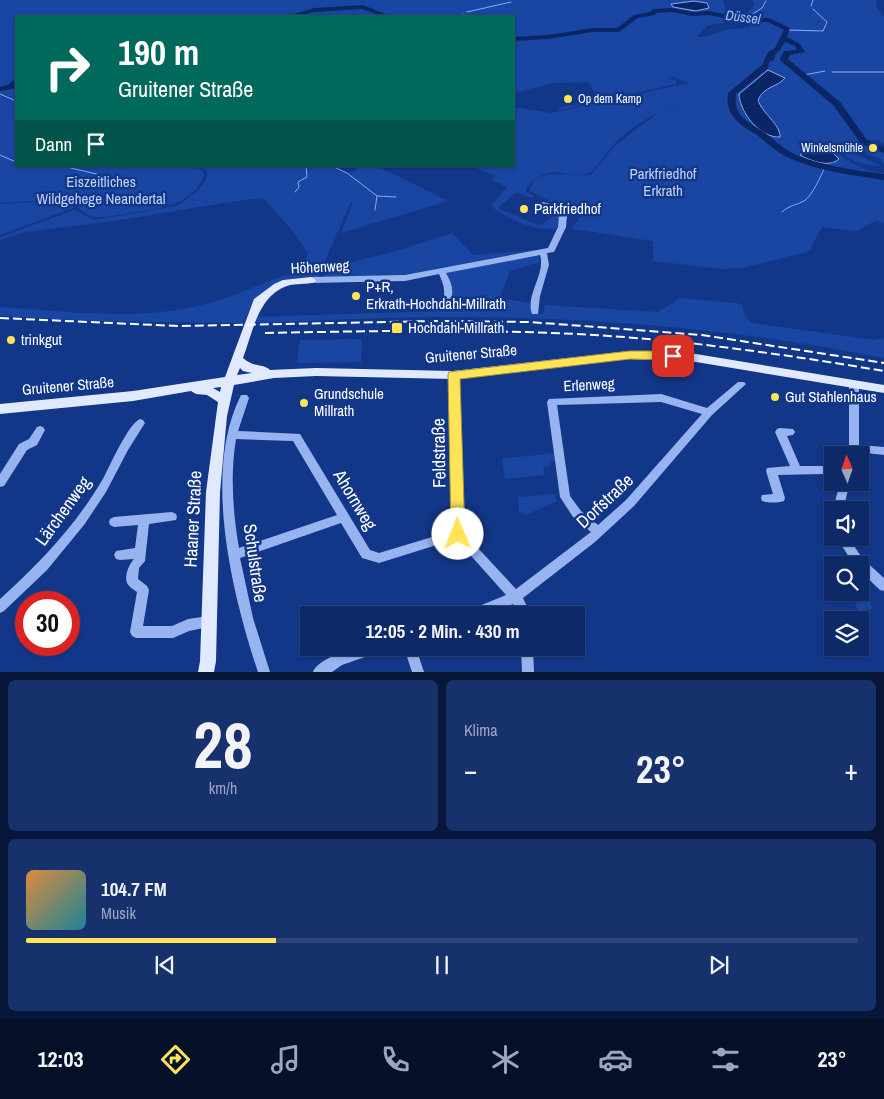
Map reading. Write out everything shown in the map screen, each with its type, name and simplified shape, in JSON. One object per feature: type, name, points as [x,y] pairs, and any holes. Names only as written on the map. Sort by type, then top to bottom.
[{"type":"main road","name":"Höhenweg","points":[[230,380],[255,308],[263,296],[287,282],[311,280]]},
{"type":"main road","name":"Gruitener Straße","points":[[0,408],[84,402],[274,374],[316,372],[454,375],[566,361],[654,355],[709,360],[884,389]]},
{"type":"main road","points":[[237,359],[247,368],[274,374]]},
{"type":"main road","name":"Haaner Straße","points":[[210,668],[209,622],[212,492],[224,400],[230,380]]},
{"type":"main road","points":[[185,388],[209,391],[224,400]]},
{"type":"street","points":[[535,312],[533,300],[546,262],[543,252],[553,249],[564,218],[560,212],[543,204]]},
{"type":"street","name":"Höhenweg","points":[[311,280],[405,278],[543,252]]},
{"type":"street","points":[[437,305],[446,302],[448,298],[446,278],[441,270]]},
{"type":"street","name":"Feldstraße","points":[[454,375],[458,534]]},
{"type":"street","name":"Dorfstraße","points":[[494,606],[516,597],[598,532],[654,478],[709,412],[741,384]]},
{"type":"street","points":[[853,446],[854,384]]},
{"type":"street","name":"Schulstraße","points":[[244,398],[232,435],[230,496],[234,555],[250,635],[264,672]]},
{"type":"street","name":"Erlenweg","points":[[598,532],[577,514],[565,497],[552,402],[661,398],[709,412]]},
{"type":"street","name":"Lärchenweg","points":[[0,607],[58,552],[79,525],[102,489],[127,440],[140,423]]},
{"type":"street","points":[[0,483],[23,447],[33,442],[40,430]]},
{"type":"street","points":[[790,432],[780,432],[796,469]]},
{"type":"street","name":"Ahornweg","points":[[232,435],[296,437],[366,554],[372,558],[379,558],[458,534]]},
{"type":"street","points":[[869,451],[884,451]]},
{"type":"street","points":[[766,498],[780,498],[771,471],[796,469],[824,471]]},
{"type":"street","points":[[114,522],[172,517]]},
{"type":"street","points":[[234,555],[344,517]]},
{"type":"street","points":[[144,520],[139,561],[134,566],[132,581],[143,590],[136,632],[173,632],[188,625],[209,622]]},
{"type":"street","points":[[458,534],[516,597],[522,606]]},
{"type":"street","points":[[847,546],[858,562],[884,586]]},
{"type":"street","points":[[120,555],[140,553]]},
{"type":"street","points":[[319,672],[339,660],[351,656]]},
{"type":"street","points":[[413,656],[418,672]]},
{"type":"street","points":[[527,656],[528,672]]},
{"type":"green space","points":[[0,0],[723,0],[727,11],[745,15],[755,5],[752,0],[877,0],[876,6],[884,17],[884,143],[878,140],[861,140],[874,151],[884,151],[884,165],[881,159],[866,154],[868,153],[857,145],[851,147],[857,151],[853,153],[881,166],[859,163],[848,158],[832,143],[829,144],[854,164],[867,170],[884,173],[884,223],[877,220],[856,231],[822,227],[811,247],[812,249],[807,252],[741,268],[723,269],[653,261],[653,241],[572,229],[582,214],[567,210],[530,191],[533,183],[538,178],[546,175],[574,175],[561,172],[545,174],[536,179],[526,188],[526,192],[534,196],[533,198],[516,193],[498,207],[538,225],[553,216],[551,214],[554,211],[560,215],[557,229],[539,228],[522,224],[491,206],[507,187],[491,180],[496,176],[474,167],[515,167],[515,107],[551,113],[689,83],[674,77],[668,79],[676,80],[676,84],[560,110],[558,108],[599,99],[588,82],[553,83],[519,92],[515,91],[515,15],[15,15],[15,167],[194,167],[201,169],[204,175],[199,185],[183,200],[151,210],[112,216],[91,216],[80,209],[70,197],[67,199],[0,203]],"holes":[[[735,20],[746,20],[751,27],[726,30],[705,37],[697,37],[707,26]],[[758,78],[783,81],[768,87],[758,100],[770,136],[745,114],[739,94]],[[660,112],[613,148],[591,175],[583,175],[590,172],[620,138]],[[827,147],[839,159],[825,164],[809,160],[800,155],[804,152]]]},
{"type":"green space","points":[[201,167],[331,167],[347,174],[357,170],[353,167],[379,167],[448,201],[341,233],[353,202],[351,202],[318,277],[292,279],[272,286],[256,300],[243,323],[93,321],[0,316],[0,307],[77,313],[155,313],[218,301],[277,278],[301,272],[308,253],[292,230],[263,198],[36,231],[0,240],[0,237],[74,210],[95,220],[176,206],[191,196],[201,186],[207,176],[207,171]]},
{"type":"green space","points":[[69,200],[75,204],[73,208],[0,235],[0,204]]},
{"type":"green space","points":[[452,233],[473,255],[535,250],[540,262],[510,271],[500,298],[530,303],[532,314],[543,314],[545,305],[658,312],[680,298],[737,303],[742,305],[746,318],[753,323],[874,340],[884,338],[884,358],[774,339],[663,326],[608,322],[496,317],[441,317],[256,323],[257,317],[443,311],[453,304],[448,277],[442,267],[407,276],[326,278],[324,276],[327,268],[393,252]]},
{"type":"green space","points":[[362,339],[361,362],[297,363],[300,340]]},
{"type":"green space","points":[[554,453],[555,461],[550,461],[551,466],[543,467],[545,475],[505,479],[502,459]]},
{"type":"green space","points":[[554,494],[557,501],[526,515],[519,512],[518,497]]},
{"type":"green space","points":[[854,601],[869,601],[873,609],[858,610]]},
{"type":"shaded area","points":[[694,1],[707,3],[709,8],[696,11],[673,7],[671,4]]},
{"type":"shaded area","points":[[768,70],[785,78],[767,89],[758,100],[763,110],[778,128],[780,137],[765,133],[752,123],[740,101],[739,94]]},
{"type":"shaded area","points":[[827,147],[839,159],[835,162],[815,161],[800,155],[804,152]]},
{"type":"waterway","points":[[811,6],[813,0]]},
{"type":"waterway","points":[[751,20],[751,15],[762,8],[766,1]]},
{"type":"waterway","points":[[467,12],[511,2]]},
{"type":"waterway","name":"Düssel","points":[[294,15],[314,10],[363,7],[384,15]]},
{"type":"waterway","points":[[787,30],[823,31],[827,22],[813,9]]},
{"type":"waterway","name":"Düssel","points":[[515,39],[548,37],[593,30],[619,30],[636,16],[653,14],[653,11],[672,10],[692,14],[709,13],[745,20],[769,20],[788,29],[783,38]]},
{"type":"waterway","name":"Düssel","points":[[783,38],[798,45],[801,52],[787,53],[784,59],[837,104],[864,142],[884,150]]},
{"type":"waterway","points":[[783,38],[778,49],[766,61],[765,66],[732,93],[731,100],[736,116],[746,126],[755,130],[789,155],[832,169],[884,177]]},
{"type":"waterway","points":[[804,75],[825,71]]},
{"type":"waterway","points":[[832,72],[884,72]]},
{"type":"waterway","name":"Düssel","points":[[0,89],[10,87],[15,83]]},
{"type":"waterway","points":[[0,94],[15,101]]},
{"type":"waterway","points":[[0,155],[15,162]]},
{"type":"waterway","points":[[66,167],[101,175]]},
{"type":"waterway","points":[[295,192],[299,187],[298,182],[307,177],[306,167]]},
{"type":"waterway","points":[[334,167],[347,173],[377,196]]},
{"type":"waterway","points":[[782,212],[804,201],[810,195],[825,167]]},
{"type":"waterway","points":[[375,210],[377,196]]},
{"type":"waterway","points":[[377,196],[396,197]]},
{"type":"railway","points":[[0,318],[178,326],[435,321],[530,322],[702,335],[884,363]]},
{"type":"railway","points":[[265,333],[459,331],[615,336],[730,348],[884,371]]},
{"type":"place","name":"Op dem Kamp","points":[[568,99]]},
{"type":"place","name":"Winkelsmühle","points":[[873,148]]},
{"type":"place","name":"Parkfriedhof","points":[[524,209]]},
{"type":"place","name":"P+R, Erkrath-Hochdahl-Millrath","points":[[356,296]]},
{"type":"place","name":"Hochdahl-Millrath","points":[[397,328]]},
{"type":"place","name":"trinkgut","points":[[11,340]]},
{"type":"place","name":"Gut Stahlenhaus","points":[[775,397]]},
{"type":"place","name":"Grundschule Millrath","points":[[304,403]]},
{"type":"route","points":[[458,534],[454,375],[630,355],[673,356]]},
{"type":"park label","name":"Parkfriedhof Erkrath","points":[[663,182]]},
{"type":"park label","name":"Eiszeitliches Wildgehege Neandertal","points":[[101,190]]}]
